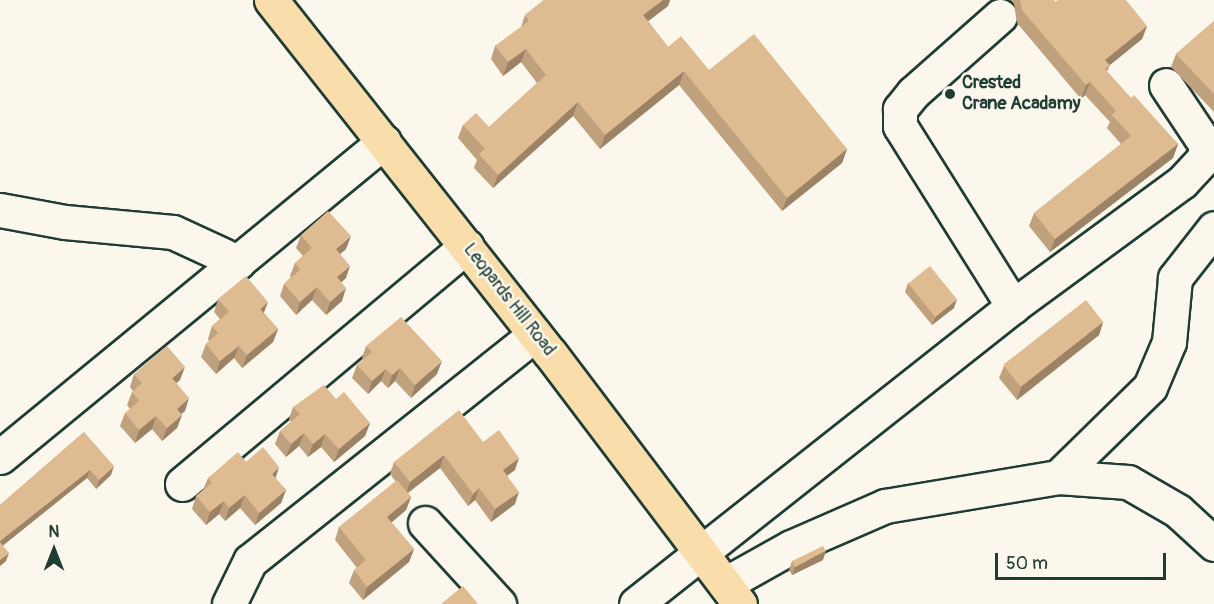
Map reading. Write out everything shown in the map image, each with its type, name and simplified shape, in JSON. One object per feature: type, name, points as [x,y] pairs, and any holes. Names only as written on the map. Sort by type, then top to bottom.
[{"type":"main road","name":"Leopards Hill Road","points":[[271,0],[467,246],[702,551],[732,594]]},
{"type":"street","points":[[1000,16],[913,93],[900,108],[900,126],[1013,306]]},
{"type":"street","points":[[636,604],[1013,306],[1182,182],[1204,158],[1206,145],[1166,85]]},
{"type":"street","points":[[0,457],[384,142]]},
{"type":"street","points":[[0,210],[65,222],[173,232],[238,262]]},
{"type":"street","points":[[1058,477],[1150,387],[1169,342],[1175,278],[1214,228]]},
{"type":"street","points":[[182,484],[467,246]]},
{"type":"street","points":[[229,604],[250,561],[535,334]]},
{"type":"street","points":[[732,594],[791,547],[885,506],[1058,477],[1128,482],[1178,511],[1214,544]]},
{"type":"street","points":[[425,523],[499,604]]},
{"type":"building","points":[[544,0],[663,0],[643,15],[668,47],[681,36],[709,70],[754,34],[847,149],[787,198],[684,71],[605,135],[578,102],[498,175],[479,154],[485,149],[463,125],[476,113],[489,127],[546,75],[526,49],[508,62],[495,46],[529,21],[525,15]]},
{"type":"building","points":[[1020,0],[1054,0],[1055,2],[1058,0],[1126,0],[1147,26],[1105,60],[1110,65],[1105,69],[1131,98],[1134,95],[1178,144],[1055,239],[1034,213],[1131,136],[1112,115],[1116,111],[1090,82],[1086,85],[1022,10]]},
{"type":"building","points":[[1214,21],[1214,94],[1176,54]]},
{"type":"building","points":[[328,211],[351,236],[336,249],[350,266],[337,277],[346,288],[330,302],[317,287],[300,302],[284,284],[300,270],[295,263],[312,248],[301,235]]},
{"type":"building","points":[[930,266],[957,299],[935,317],[908,284]]},
{"type":"building","points":[[246,276],[268,302],[260,309],[278,329],[247,355],[239,346],[220,361],[206,344],[218,333],[212,326],[229,312],[218,299]]},
{"type":"building","points":[[1086,300],[1103,322],[1020,387],[1003,365]]},
{"type":"building","points":[[401,317],[442,361],[415,385],[400,368],[392,375],[386,369],[372,381],[357,365],[372,352],[366,346]]},
{"type":"building","points":[[167,346],[185,367],[172,378],[189,398],[177,409],[182,415],[167,428],[156,416],[139,430],[125,413],[139,401],[132,392],[142,383],[134,374]]},
{"type":"building","points":[[324,385],[336,399],[344,392],[370,423],[339,449],[325,434],[313,444],[304,433],[291,444],[280,431],[300,414],[293,407]]},
{"type":"building","points":[[459,410],[483,442],[499,430],[519,458],[503,470],[519,492],[495,509],[479,488],[473,494],[444,455],[410,482],[394,462]]},
{"type":"building","points":[[84,432],[114,466],[99,480],[90,470],[0,541],[0,505]]},
{"type":"building","points":[[263,447],[279,467],[272,474],[286,490],[259,513],[245,495],[229,508],[224,501],[210,512],[196,496],[212,483],[208,478],[238,452],[246,462]]},
{"type":"building","points":[[397,480],[411,497],[387,517],[414,549],[367,587],[354,570],[366,560],[339,527]]},
{"type":"building","points":[[0,542],[9,553],[0,560]]},
{"type":"building","points":[[823,546],[826,551],[795,567],[792,561]]},
{"type":"building","points":[[463,586],[478,604],[441,604]]},
{"type":"place","name":"Crested Crane Acadamy","points":[[950,94]]}]
